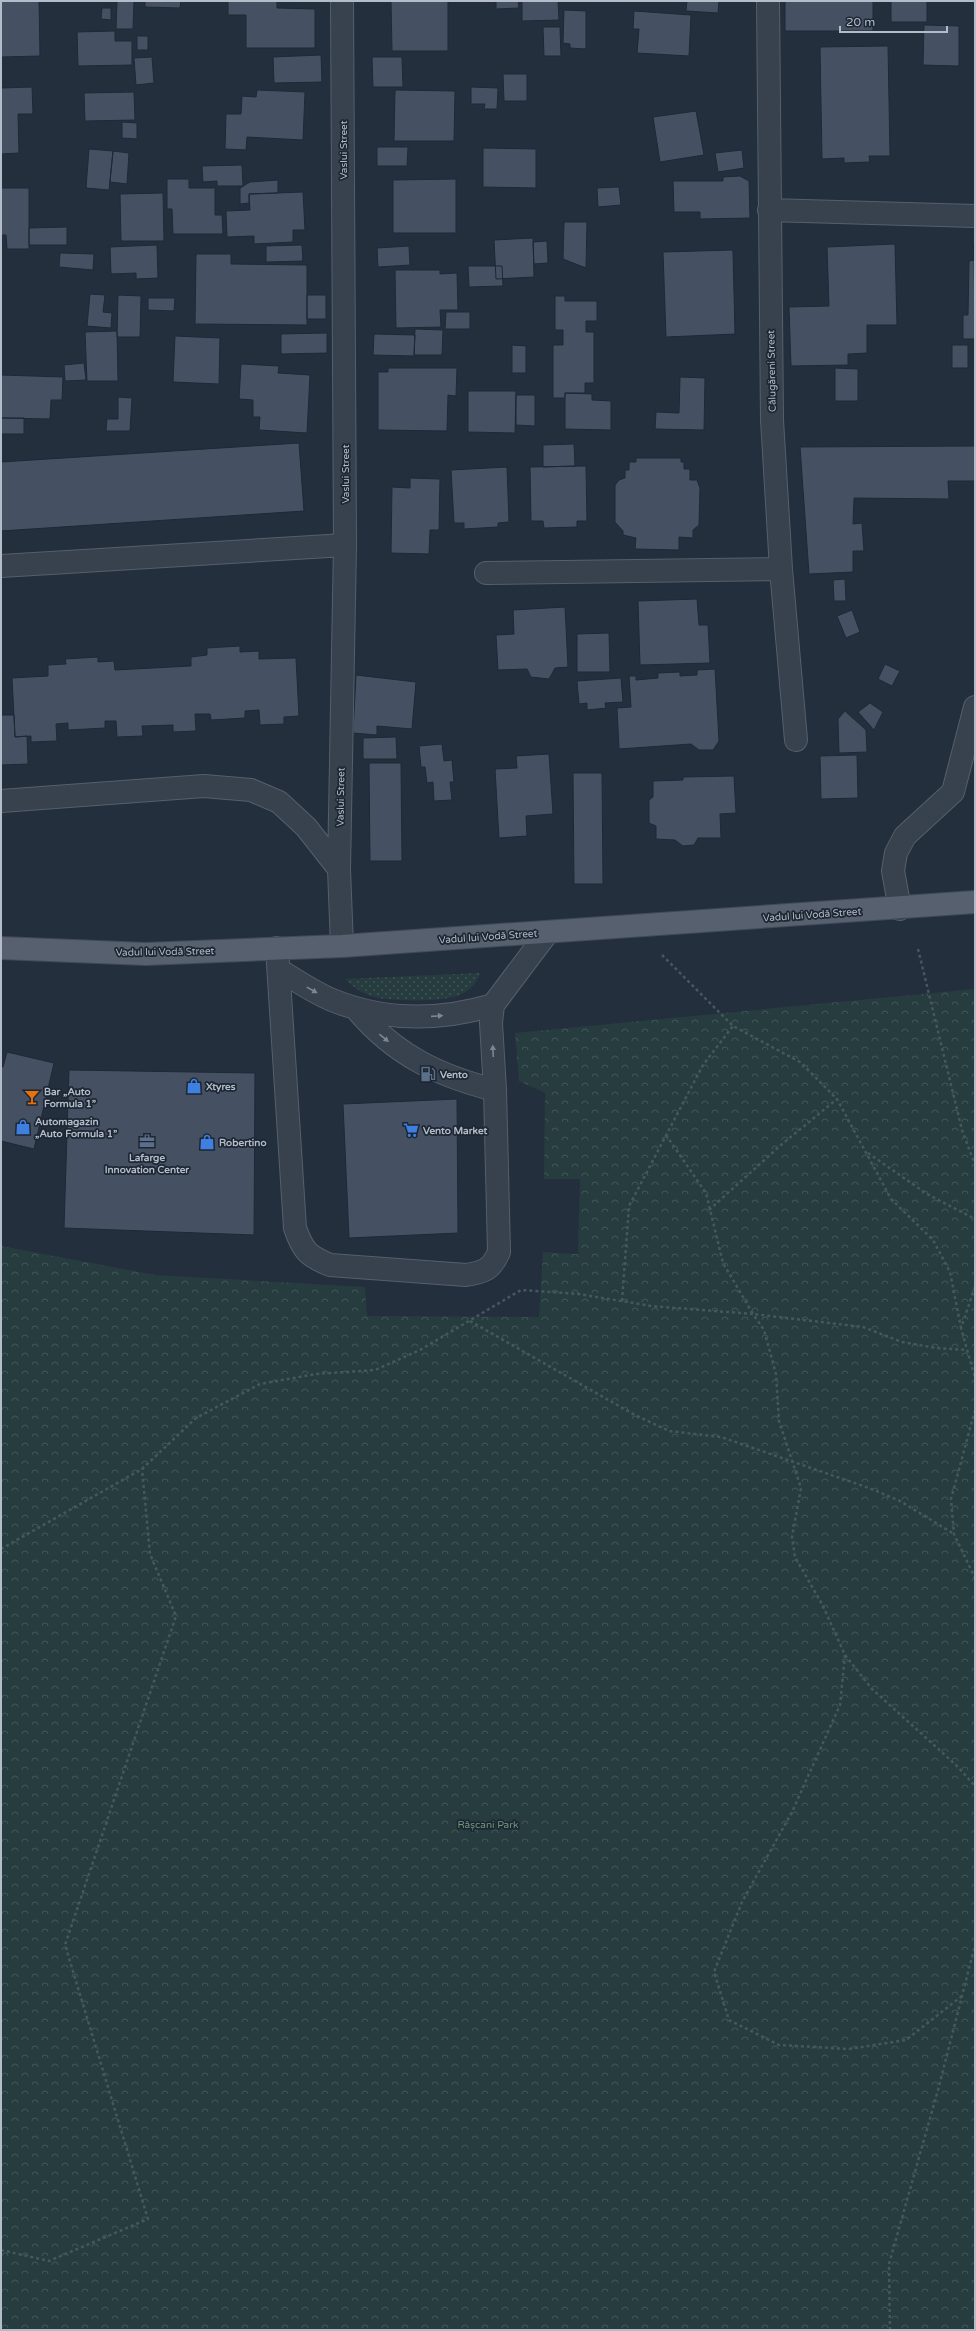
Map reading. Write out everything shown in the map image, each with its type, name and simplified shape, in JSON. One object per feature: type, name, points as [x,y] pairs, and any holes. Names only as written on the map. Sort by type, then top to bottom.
[{"type":"main road","name":"Vadul lui Vodă Street","points":[[1,948],[146,954],[342,946],[900,909],[975,902]]},
{"type":"street","name":"Vaslui Street","points":[[342,1],[345,546],[339,869],[342,946]]},
{"type":"street","name":"Călugăreni Street","points":[[768,1],[772,420],[781,569],[796,740]]},
{"type":"street","points":[[769,210],[975,216]]},
{"type":"street","points":[[1,566],[345,546]]},
{"type":"street","points":[[486,573],[781,569]]},
{"type":"street","points":[[900,909],[893,871],[896,853],[905,836],[952,792],[975,706]]},
{"type":"street","points":[[1,801],[204,786],[252,790],[279,802],[306,827],[339,869]]},
{"type":"street","points":[[277,948],[295,1228],[301,1246],[312,1258],[330,1265],[466,1275],[482,1273],[494,1264],[499,1252],[500,1240],[495,1090],[491,1023],[493,1004],[548,932]]},
{"type":"street","points":[[278,970],[330,999],[357,1010],[391,1016],[428,1017],[457,1015],[493,1004]]},
{"type":"street","points":[[357,1010],[384,1039],[415,1060],[440,1073],[495,1090]]},
{"type":"path","points":[[633,926],[733,1026],[800,1062],[838,1099],[891,1199],[933,1240],[947,1265],[950,1272],[961,1328],[975,1378]]},
{"type":"path","points":[[918,949],[962,1130],[975,1165]]},
{"type":"path","points":[[622,1301],[629,1206],[703,1065],[733,1026]]},
{"type":"path","points":[[710,1210],[781,1145],[838,1099]]},
{"type":"path","points":[[666,1135],[706,1193],[723,1263],[764,1330],[774,1366],[779,1421],[801,1488],[792,1537],[795,1557],[822,1604],[845,1655],[872,1689],[956,1765],[975,1786]]},
{"type":"path","points":[[867,1152],[927,1194],[975,1219]]},
{"type":"path","points":[[961,1328],[975,1288]]},
{"type":"path","points":[[1,1549],[142,1469],[196,1418],[260,1384],[316,1374],[375,1370],[420,1350],[521,1290],[579,1294],[651,1306],[754,1314],[863,1327],[902,1342],[936,1348],[967,1350]]},
{"type":"path","points":[[470,1321],[633,1414],[669,1431],[721,1437],[900,1501],[954,1534]]},
{"type":"path","points":[[975,1410],[951,1499],[954,1534],[975,1578]]},
{"type":"path","points":[[1,2250],[49,2261],[148,2219],[65,1945],[176,1616],[150,1554],[142,1469]]},
{"type":"path","points":[[845,1655],[840,1705],[792,1812],[742,1902],[714,1972],[729,2020],[779,2045],[850,2049],[906,2040],[962,1996]]},
{"type":"path","points":[[890,2330],[889,2264],[938,2090],[975,1945]]},
{"type":"green space","points":[[480,973],[473,986],[460,995],[429,1000],[402,1000],[371,996],[363,993],[345,979]]},
{"type":"green space","name":"Râșcani Park","points":[[975,989],[975,2330],[1,2330],[1,1246],[155,1275],[365,1287],[367,1316],[539,1317],[543,1252],[578,1254],[580,1179],[544,1179],[545,1093],[519,1081],[515,1033]]},
{"type":"building","points":[[1,1],[39,1],[40,56],[1,57]]},
{"type":"building","points":[[117,1],[134,1],[133,29],[116,29]]},
{"type":"building","points":[[145,1],[181,1],[180,8],[145,7]]},
{"type":"building","points":[[228,1],[277,1],[277,8],[315,9],[315,48],[246,48],[246,15],[228,15]]},
{"type":"building","points":[[391,1],[448,1],[448,51],[392,51]]},
{"type":"building","points":[[496,1],[518,1],[519,8],[496,9]]},
{"type":"building","points":[[522,1],[558,1],[559,20],[522,21]]},
{"type":"building","points":[[687,1],[719,1],[718,13],[686,11]]},
{"type":"building","points":[[785,1],[873,1],[873,31],[785,31]]},
{"type":"building","points":[[891,1],[927,1],[927,22],[891,22]]},
{"type":"building","points":[[102,8],[111,8],[111,20],[101,19]]},
{"type":"building","points":[[564,10],[586,11],[586,49],[570,48],[570,44],[563,43]]},
{"type":"building","points":[[634,11],[691,15],[689,56],[637,53],[639,29],[633,29]]},
{"type":"building","points":[[924,25],[959,26],[959,66],[923,65]]},
{"type":"building","points":[[543,27],[560,27],[561,56],[544,56]]},
{"type":"building","points":[[115,31],[115,41],[132,41],[132,65],[78,66],[77,32]]},
{"type":"building","points":[[137,36],[148,36],[148,50],[137,50]]},
{"type":"building","points":[[888,46],[890,156],[869,156],[870,162],[844,163],[844,158],[822,159],[820,47]]},
{"type":"building","points":[[321,55],[322,82],[274,83],[273,57]]},
{"type":"building","points":[[152,57],[154,83],[136,85],[134,58]]},
{"type":"building","points":[[372,57],[402,57],[403,87],[373,87]]},
{"type":"building","points":[[503,74],[527,74],[527,101],[504,101]]},
{"type":"building","points":[[32,87],[33,114],[18,114],[19,153],[1,154],[1,88]]},
{"type":"building","points":[[471,87],[498,88],[497,109],[484,109],[485,104],[471,104]]},
{"type":"building","points":[[257,90],[305,92],[303,140],[247,137],[246,150],[225,149],[226,114],[241,114],[242,96],[256,97]]},
{"type":"building","points":[[395,90],[455,91],[454,141],[394,141]]},
{"type":"building","points":[[134,92],[135,120],[85,121],[84,93]]},
{"type":"building","points":[[696,111],[704,155],[660,162],[653,117]]},
{"type":"building","points":[[122,122],[137,123],[137,139],[122,138]]},
{"type":"building","points":[[377,147],[408,147],[407,166],[377,166]]},
{"type":"building","points":[[483,148],[536,149],[536,188],[483,187]]},
{"type":"building","points":[[89,149],[113,151],[109,190],[86,188]]},
{"type":"building","points":[[742,150],[744,168],[718,172],[715,153]]},
{"type":"building","points":[[113,151],[129,153],[127,184],[110,182]]},
{"type":"building","points":[[242,165],[243,186],[217,186],[217,181],[203,182],[202,166]]},
{"type":"building","points":[[740,176],[749,181],[750,218],[700,219],[700,212],[674,212],[673,181],[723,181],[723,177]]},
{"type":"building","points":[[167,179],[189,179],[189,188],[215,188],[215,215],[222,215],[223,234],[173,234],[172,209],[167,209]]},
{"type":"building","points":[[456,179],[456,233],[393,233],[393,180]]},
{"type":"building","points":[[278,180],[278,193],[249,194],[249,203],[240,204],[240,188],[250,182]]},
{"type":"building","points":[[619,187],[621,205],[598,207],[597,188]]},
{"type":"building","points":[[1,188],[29,188],[29,249],[7,249],[6,235],[1,235]]},
{"type":"building","points":[[303,192],[305,230],[293,230],[293,242],[254,244],[254,236],[227,237],[226,211],[250,210],[249,194]]},
{"type":"building","points":[[163,193],[164,241],[121,241],[120,194]]},
{"type":"building","points":[[564,222],[587,222],[586,268],[563,259]]},
{"type":"building","points":[[67,227],[67,245],[29,245],[29,228]]},
{"type":"building","points":[[533,238],[534,277],[496,279],[494,240]]},
{"type":"building","points":[[547,241],[548,263],[534,264],[533,242]]},
{"type":"building","points":[[974,243],[975,339],[963,339],[963,315],[968,315],[969,261],[974,260]]},
{"type":"building","points":[[895,244],[897,325],[867,325],[867,353],[848,354],[848,365],[791,366],[789,307],[829,306],[827,247]]},
{"type":"building","points":[[157,245],[158,278],[136,279],[136,273],[111,274],[110,247]]},
{"type":"building","points":[[302,245],[303,261],[266,262],[266,246]]},
{"type":"building","points":[[409,246],[410,265],[378,267],[377,248]]},
{"type":"building","points":[[733,250],[735,334],[666,337],[663,252]]},
{"type":"building","points":[[60,253],[94,254],[93,270],[59,267]]},
{"type":"building","points":[[196,254],[231,254],[231,264],[307,265],[307,325],[195,324]]},
{"type":"building","points":[[468,266],[502,266],[503,286],[469,287]]},
{"type":"building","points":[[395,270],[440,270],[440,274],[457,273],[458,310],[440,310],[441,327],[396,328]]},
{"type":"building","points":[[90,294],[105,295],[103,312],[112,313],[111,328],[87,326]]},
{"type":"building","points":[[118,295],[141,296],[140,337],[117,337]]},
{"type":"building","points":[[307,295],[326,295],[326,319],[307,319]]},
{"type":"building","points":[[555,296],[565,296],[565,301],[597,301],[597,321],[586,321],[586,332],[594,332],[594,383],[585,383],[585,393],[565,393],[565,398],[553,398],[553,345],[563,345],[563,330],[555,330]]},
{"type":"building","points":[[148,298],[175,298],[174,311],[148,310]]},
{"type":"building","points":[[446,312],[470,312],[470,329],[445,329]]},
{"type":"building","points":[[415,329],[443,330],[442,355],[414,355]]},
{"type":"building","points":[[117,331],[118,381],[87,381],[85,332]]},
{"type":"building","points":[[327,333],[327,353],[281,354],[281,334]]},
{"type":"building","points":[[374,334],[415,335],[414,356],[373,355]]},
{"type":"building","points":[[175,336],[220,338],[219,384],[173,382]]},
{"type":"building","points":[[512,345],[526,346],[526,373],[512,373]]},
{"type":"building","points":[[952,345],[968,345],[968,368],[952,368]]},
{"type":"building","points":[[84,363],[86,380],[65,381],[64,365]]},
{"type":"building","points":[[241,364],[279,366],[278,373],[310,375],[307,433],[259,430],[260,417],[253,417],[253,400],[239,399]]},
{"type":"building","points":[[388,368],[457,368],[456,396],[448,395],[447,431],[378,430],[378,372],[388,372]]},
{"type":"building","points":[[835,368],[858,369],[858,401],[835,401]]},
{"type":"building","points":[[1,375],[63,377],[62,400],[51,400],[50,419],[1,418]]},
{"type":"building","points":[[680,377],[705,378],[704,430],[655,429],[656,412],[679,413]]},
{"type":"building","points":[[468,391],[516,391],[515,433],[468,432]]},
{"type":"building","points":[[565,393],[592,394],[592,400],[611,401],[611,430],[565,429]]},
{"type":"building","points":[[516,395],[535,395],[535,426],[516,425]]},
{"type":"building","points":[[118,397],[132,398],[130,431],[106,431],[107,419],[118,419]]},
{"type":"building","points":[[1,418],[24,418],[24,434],[1,434]]},
{"type":"building","points":[[299,443],[304,511],[1,531],[1,462]]},
{"type":"building","points":[[574,444],[575,466],[543,467],[543,445]]},
{"type":"building","points":[[975,446],[975,481],[948,481],[949,499],[854,498],[853,524],[862,523],[864,551],[853,551],[853,572],[809,574],[800,447]]},
{"type":"building","points":[[636,458],[681,458],[681,462],[684,462],[684,469],[690,469],[690,480],[697,480],[700,488],[699,525],[693,530],[693,538],[679,537],[679,550],[635,549],[636,538],[623,535],[623,531],[615,522],[615,485],[619,480],[625,478],[625,470],[629,470],[629,462],[636,462]]},
{"type":"building","points":[[586,466],[587,521],[577,521],[577,527],[544,528],[543,521],[531,521],[530,467]]},
{"type":"building","points":[[507,467],[509,522],[498,523],[498,527],[464,529],[464,523],[454,523],[451,470]]},
{"type":"building","points":[[410,478],[440,479],[439,530],[430,530],[429,554],[391,553],[392,487],[410,488]]},
{"type":"building","points":[[845,579],[846,601],[834,601],[833,580]]},
{"type":"building","points":[[697,599],[699,625],[708,625],[710,663],[640,665],[638,601]]},
{"type":"building","points":[[565,607],[568,667],[555,668],[549,679],[531,677],[527,669],[498,670],[496,635],[514,634],[513,610]]},
{"type":"building","points":[[852,610],[860,632],[846,638],[837,616]]},
{"type":"building","points":[[609,633],[610,672],[577,672],[577,634]]},
{"type":"building","points":[[240,646],[240,652],[259,651],[259,659],[296,658],[299,716],[284,717],[284,724],[260,725],[259,710],[245,711],[245,718],[211,720],[210,714],[195,714],[196,731],[173,732],[173,725],[142,726],[143,736],[117,737],[116,721],[105,721],[105,728],[68,730],[68,723],[56,724],[57,741],[31,742],[31,736],[15,737],[12,678],[48,676],[48,665],[66,664],[65,659],[98,657],[98,662],[114,661],[115,670],[191,666],[191,657],[207,655],[207,648]]},
{"type":"building","points":[[885,664],[900,671],[892,686],[878,679]]},
{"type":"building","points":[[715,669],[719,741],[713,750],[699,750],[691,744],[619,749],[617,708],[631,707],[629,676],[636,676],[636,680],[658,678],[658,673],[680,672],[680,676],[697,675],[697,670]]},
{"type":"building","points":[[356,675],[416,682],[412,729],[377,726],[377,735],[353,733]]},
{"type":"building","points":[[621,678],[623,702],[605,703],[606,708],[587,710],[587,703],[579,704],[577,681]]},
{"type":"building","points":[[870,703],[883,712],[874,730],[858,712]]},
{"type":"building","points":[[845,711],[866,730],[867,752],[839,753],[838,719]]},
{"type":"building","points":[[1,715],[14,715],[15,737],[27,736],[28,764],[1,765]]},
{"type":"building","points":[[396,737],[397,759],[363,759],[363,738]]},
{"type":"building","points":[[442,744],[444,761],[452,760],[454,782],[450,782],[452,800],[434,801],[433,782],[427,783],[425,767],[421,767],[419,746]]},
{"type":"building","points":[[549,754],[553,814],[526,816],[527,836],[499,838],[495,769],[517,768],[516,756]]},
{"type":"building","points":[[857,755],[858,798],[821,799],[820,756]]},
{"type":"building","points":[[369,763],[401,763],[402,861],[370,861]]},
{"type":"building","points":[[573,773],[602,773],[603,884],[574,884]]},
{"type":"building","points":[[734,776],[736,813],[720,814],[721,838],[698,838],[694,845],[683,846],[675,840],[656,839],[656,826],[649,823],[649,800],[653,797],[653,781],[683,780],[683,777]]},
{"type":"building","points":[[7,1052],[54,1063],[34,1149],[1,1141],[1,1066],[3,1067]]},
{"type":"building","points":[[69,1070],[255,1073],[254,1235],[64,1228]]},
{"type":"building","points":[[457,1099],[458,1233],[349,1238],[343,1104]]},
{"type":"place","name":"Vento","points":[[428,1074]]},
{"type":"place","name":"Xtyres","points":[[194,1086]]},
{"type":"place","name":"Bar „Auto Formula 1”","points":[[32,1097]]},
{"type":"place","name":"Automagazin „Auto Formula 1”","points":[[23,1127]]},
{"type":"place","name":"Vento Market","points":[[411,1130]]},
{"type":"place","name":"Lafarge Innovation Center","points":[[147,1141]]},
{"type":"place","name":"Robertino","points":[[207,1142]]}]
